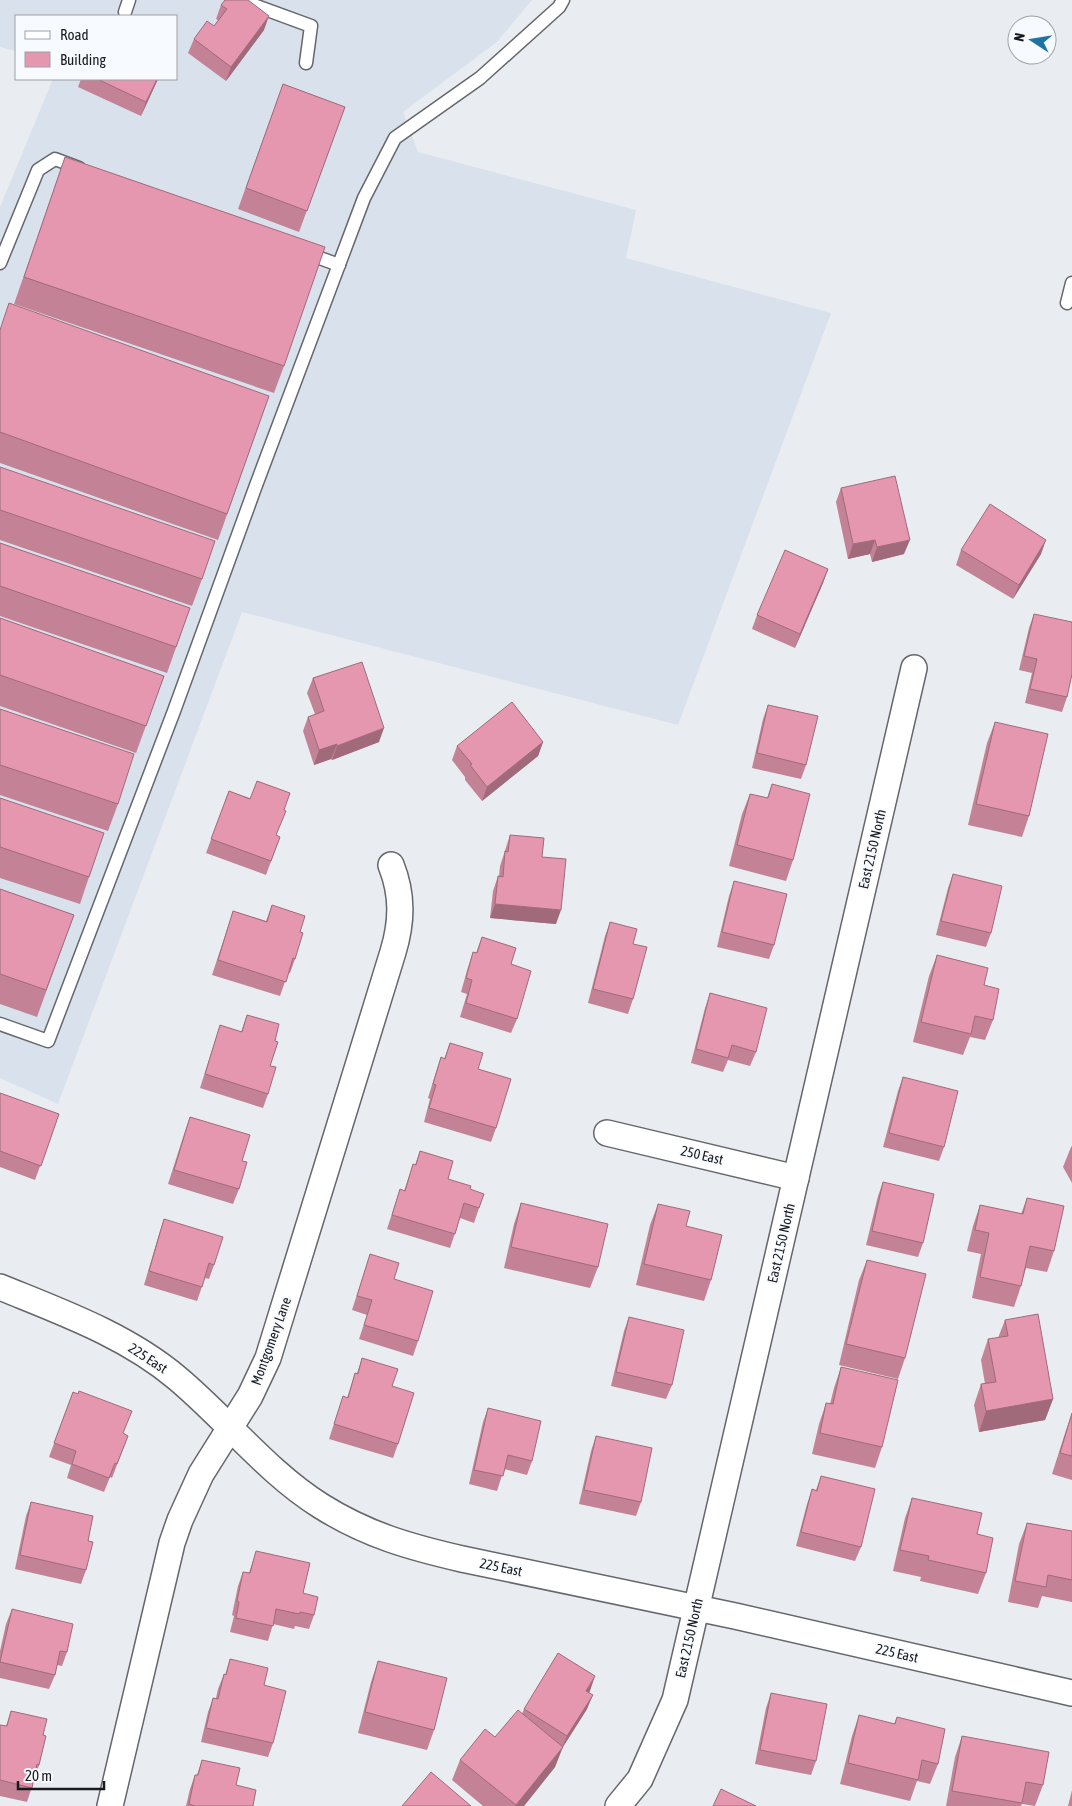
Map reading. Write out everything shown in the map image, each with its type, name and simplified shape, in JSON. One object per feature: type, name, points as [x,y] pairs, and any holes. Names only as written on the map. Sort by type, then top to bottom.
[{"type":"street","name":"East 2150 North","points":[[618,1806],[640,1779],[675,1700],[914,668]]},
{"type":"street","name":"Montgomery Lane","points":[[110,1806],[172,1543],[180,1520],[201,1474],[250,1396],[268,1358],[398,935],[401,898],[398,881],[391,866]]},
{"type":"street","name":"250 East","points":[[607,1133],[796,1178]]},
{"type":"street","name":"225 East","points":[[0,1287],[63,1312],[124,1343],[177,1378],[291,1484],[320,1506],[352,1524],[385,1538],[462,1559],[696,1608],[1072,1692]]},
{"type":"lane","points":[[240,0],[311,26],[306,63]]},
{"type":"lane","points":[[0,1024],[48,1041],[174,711],[237,535],[338,265],[364,198],[395,138],[480,78],[559,7],[563,0]]},
{"type":"lane","points":[[0,263],[38,170],[55,159],[92,173]]},
{"type":"lane","points":[[293,248],[338,265]]},
{"type":"lane","points":[[1067,303],[1072,283]]},
{"type":"shaded area","points":[[0,0],[532,0],[497,42],[403,112],[418,152],[636,210],[626,258],[831,313],[678,725],[242,612],[58,1104],[0,1078],[0,207],[53,80],[178,80],[178,15],[15,15],[15,51],[0,47]]},
{"type":"building","points":[[225,0],[248,0],[269,16],[231,67],[194,39],[207,21],[214,26],[227,9],[221,5]]},
{"type":"building","points":[[99,80],[157,80],[146,102]]},
{"type":"building","points":[[283,84],[345,107],[307,211],[246,188]]},
{"type":"building","points":[[65,157],[325,247],[284,366],[24,277]]},
{"type":"building","points":[[9,303],[269,396],[227,514],[0,432],[0,330]]},
{"type":"building","points":[[0,467],[215,541],[202,579],[0,510]]},
{"type":"building","points":[[895,476],[910,540],[877,547],[875,540],[853,544],[841,488]]},
{"type":"building","points":[[990,504],[1046,540],[1019,585],[961,550]]},
{"type":"building","points":[[0,543],[190,608],[176,647],[0,586]]},
{"type":"building","points":[[785,550],[828,569],[800,634],[757,615]]},
{"type":"building","points":[[1034,614],[1072,622],[1072,674],[1067,697],[1030,689],[1037,659],[1024,656]]},
{"type":"building","points":[[0,618],[164,676],[146,726],[0,675]]},
{"type":"building","points":[[362,662],[384,728],[337,746],[337,744],[319,750],[308,717],[324,711],[313,678]]},
{"type":"building","points":[[512,702],[543,742],[487,787],[457,746]]},
{"type":"building","points":[[768,705],[818,716],[806,765],[757,753]]},
{"type":"building","points":[[0,709],[134,754],[118,804],[0,765]]},
{"type":"building","points":[[995,722],[1048,734],[1029,816],[976,804]]},
{"type":"building","points":[[257,781],[290,793],[284,810],[286,811],[276,835],[280,837],[271,861],[211,839],[229,791],[250,799]]},
{"type":"building","points":[[772,784],[810,794],[793,860],[737,845],[750,794],[768,798]]},
{"type":"building","points":[[0,798],[104,833],[89,877],[0,847]]},
{"type":"building","points":[[510,835],[544,838],[542,857],[566,859],[561,910],[495,904],[498,876],[503,877],[505,851],[508,852]]},
{"type":"building","points":[[953,874],[1002,886],[991,933],[941,921]]},
{"type":"building","points":[[734,881],[787,894],[774,945],[722,932]]},
{"type":"building","points":[[0,889],[74,915],[46,990],[0,974]]},
{"type":"building","points":[[272,905],[305,916],[300,932],[303,933],[286,982],[218,960],[233,911],[267,922]]},
{"type":"building","points":[[610,922],[637,929],[633,944],[647,947],[633,999],[593,989]]},
{"type":"building","points":[[482,937],[516,948],[511,964],[531,971],[517,1019],[466,1003],[472,980],[466,978],[473,952],[477,953]]},
{"type":"building","points":[[937,955],[988,968],[984,985],[999,989],[993,1020],[975,1016],[971,1034],[921,1022]]},
{"type":"building","points":[[710,993],[767,1008],[756,1052],[732,1045],[728,1058],[696,1049]]},
{"type":"building","points":[[247,1015],[279,1024],[275,1041],[278,1042],[270,1066],[276,1067],[268,1094],[205,1074],[220,1025],[242,1032]]},
{"type":"building","points":[[450,1043],[483,1053],[478,1069],[511,1079],[496,1128],[429,1108],[436,1085],[433,1084],[441,1057],[445,1059]]},
{"type":"building","points":[[903,1077],[958,1091],[944,1147],[889,1133]]},
{"type":"building","points":[[0,1093],[59,1114],[41,1166],[0,1151]]},
{"type":"building","points":[[190,1117],[250,1135],[242,1161],[247,1162],[239,1189],[174,1170]]},
{"type":"building","points":[[420,1151],[453,1161],[448,1179],[471,1186],[470,1189],[484,1194],[479,1208],[464,1203],[455,1234],[392,1215],[400,1189],[405,1191],[413,1164],[416,1165]]},
{"type":"building","points":[[883,1182],[934,1194],[923,1243],[872,1231]]},
{"type":"building","points":[[1027,1198],[1064,1206],[1054,1251],[1030,1246],[1021,1286],[980,1277],[989,1233],[975,1230],[980,1205],[1023,1214]]},
{"type":"building","points":[[521,1203],[608,1224],[598,1267],[511,1247]]},
{"type":"building","points":[[658,1204],[690,1211],[686,1226],[722,1235],[711,1280],[644,1264]]},
{"type":"building","points":[[164,1219],[223,1237],[214,1265],[209,1263],[202,1287],[149,1271]]},
{"type":"building","points":[[370,1254],[399,1263],[394,1279],[433,1291],[418,1341],[364,1325],[372,1300],[357,1296]]},
{"type":"building","points":[[867,1260],[926,1274],[905,1358],[846,1344]]},
{"type":"building","points":[[1038,1314],[1053,1399],[986,1411],[981,1384],[996,1382],[988,1339],[1008,1336],[1005,1320]]},
{"type":"building","points":[[629,1317],[684,1330],[672,1385],[616,1372]]},
{"type":"building","points":[[362,1358],[398,1369],[392,1386],[414,1393],[398,1444],[334,1424],[343,1396],[348,1398],[355,1373],[358,1374]]},
{"type":"building","points":[[841,1367],[898,1380],[882,1447],[820,1433],[826,1403],[833,1404]]},
{"type":"building","points":[[79,1391],[132,1411],[123,1433],[128,1436],[117,1464],[115,1463],[109,1478],[72,1464],[76,1451],[54,1443],[73,1392],[78,1394]]},
{"type":"building","points":[[488,1408],[541,1421],[532,1461],[508,1455],[503,1476],[474,1470]]},
{"type":"building","points":[[1072,1413],[1072,1456],[1060,1453]]},
{"type":"building","points":[[596,1436],[652,1448],[641,1502],[584,1490]]},
{"type":"building","points":[[821,1476],[875,1489],[861,1547],[801,1532],[812,1489],[817,1491]]},
{"type":"building","points":[[912,1498],[982,1513],[977,1534],[993,1538],[986,1573],[928,1560],[929,1556],[900,1550]]},
{"type":"building","points":[[31,1502],[93,1516],[88,1541],[93,1542],[86,1570],[20,1555]]},
{"type":"building","points":[[1027,1523],[1072,1531],[1072,1580],[1048,1575],[1046,1587],[1015,1581]]},
{"type":"building","points":[[256,1551],[310,1563],[303,1593],[318,1597],[314,1615],[276,1609],[273,1626],[236,1618],[239,1602],[237,1601],[243,1572],[250,1573]]},
{"type":"building","points":[[12,1609],[73,1624],[67,1652],[60,1651],[55,1675],[0,1662]]},
{"type":"building","points":[[558,1653],[595,1676],[586,1691],[593,1695],[567,1736],[524,1709]]},
{"type":"building","points":[[230,1659],[268,1668],[264,1685],[286,1691],[273,1743],[206,1728],[213,1698],[218,1699]]},
{"type":"building","points":[[378,1661],[447,1678],[434,1730],[365,1712]]},
{"type":"building","points":[[771,1693],[827,1704],[816,1761],[760,1750]]},
{"type":"building","points":[[518,1710],[563,1747],[516,1805],[460,1760],[485,1729],[495,1737]]},
{"type":"building","points":[[11,1711],[47,1719],[43,1735],[46,1736],[32,1788],[0,1780],[0,1725],[7,1726]]},
{"type":"building","points":[[859,1715],[895,1724],[897,1717],[945,1729],[938,1764],[922,1760],[918,1780],[848,1763]]},
{"type":"building","points":[[962,1736],[1049,1752],[1043,1785],[1026,1782],[1022,1803],[952,1791]]},
{"type":"building","points":[[202,1760],[240,1768],[236,1785],[256,1790],[253,1806],[195,1806],[189,1804],[195,1775],[198,1775]]},
{"type":"building","points":[[431,1772],[471,1806],[402,1806]]},
{"type":"building","points":[[721,1789],[756,1806],[713,1806]]}]
